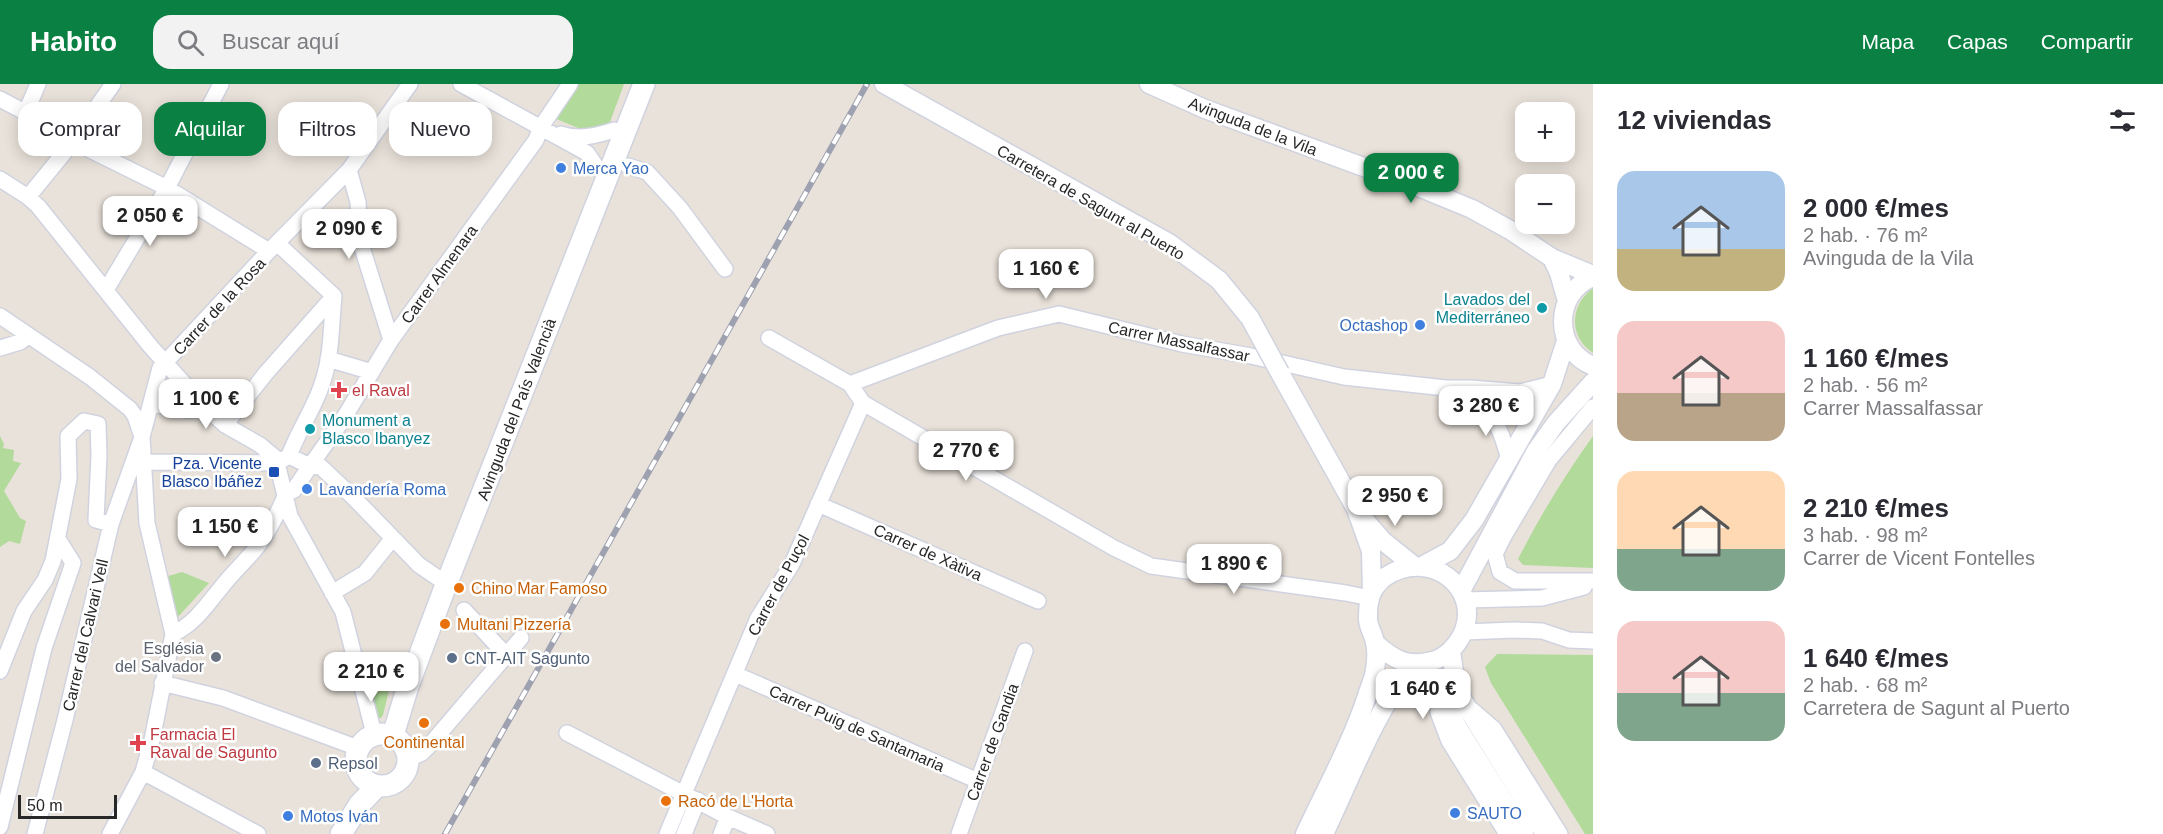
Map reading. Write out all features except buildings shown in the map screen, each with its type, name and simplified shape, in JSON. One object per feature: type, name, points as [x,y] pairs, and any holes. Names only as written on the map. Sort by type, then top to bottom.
[{"type":"main road","name":"Avinguda del País Valencià","points":[[618,135],[632,84]]},
{"type":"main road","name":"Avinguda del País Valencià","points":[[383,734],[408,686],[618,135],[644,84]]},
{"type":"main road","name":"Avinguda del País Valencià","points":[[383,734],[397,684],[438,578],[602,176]]},
{"type":"main road","points":[[383,734],[404,745],[408,759],[403,776],[389,786],[369,781],[355,764],[358,748],[364,739],[383,734]]},
{"type":"main road","points":[[341,834],[359,805],[369,781]]},
{"type":"street","points":[[30,102],[38,84]]},
{"type":"street","points":[[100,102],[113,84]]},
{"type":"street","points":[[106,290],[167,188],[221,84]]},
{"type":"street","name":"Carrer de la Rosa","points":[[165,364],[349,170],[410,84]]},
{"type":"street","points":[[461,84],[587,153],[602,176],[628,166],[647,172],[680,208],[725,269]]},
{"type":"street","name":"Carrer Almenara","points":[[173,634],[185,628],[202,614],[220,588],[258,546],[286,494],[294,490],[342,421],[391,340],[536,140],[541,127],[570,84]]},
{"type":"street","name":"Carretera de Sagunt al Puerto","points":[[884,84],[1168,243],[1219,280],[1250,318],[1356,509],[1371,551],[1371,596]]},
{"type":"street","name":"Avinguda de la Vila","points":[[1149,84],[1205,109],[1472,209],[1510,230],[1552,258],[1593,276]]},
{"type":"street","points":[[0,99],[18,108]]},
{"type":"street","points":[[541,127],[569,136],[618,135],[628,166]]},
{"type":"street","points":[[28,197],[62,156]]},
{"type":"street","points":[[103,156],[167,188],[274,247],[334,296]]},
{"type":"street","points":[[349,170],[358,202],[360,241],[391,340]]},
{"type":"street","points":[[0,179],[38,206],[165,364],[206,408],[225,425],[281,460]]},
{"type":"street","points":[[1552,258],[1567,301]]},
{"type":"street","points":[[1593,276],[1579,285],[1567,301],[1562,321],[1566,341],[1575,355],[1593,366]]},
{"type":"street","points":[[334,296],[328,359],[315,404],[281,460],[279,477],[286,494],[290,516],[343,612],[383,734]]},
{"type":"street","points":[[225,425],[334,296]]},
{"type":"street","name":"Carrer Massalfassar","points":[[850,384],[998,328],[1059,314],[1182,344],[1251,356],[1344,377],[1446,388],[1520,392],[1552,384]]},
{"type":"street","points":[[0,316],[90,376],[130,409],[135,416],[142,437],[147,523],[173,634],[152,740],[143,772],[110,834]]},
{"type":"street","points":[[0,348],[20,342],[28,336]]},
{"type":"street","points":[[769,338],[850,384],[863,404],[1114,548],[1151,566],[1371,596]]},
{"type":"street","points":[[1305,834],[1359,720],[1375,670],[1375,643],[1367,621],[1371,596],[1382,579],[1396,569],[1418,565],[1450,551],[1474,520],[1552,384],[1566,341]]},
{"type":"street","points":[[328,359],[372,372]]},
{"type":"street","name":"Carrer del Calvari Vell","points":[[35,834],[65,720],[111,524],[142,437],[160,368],[165,364]]},
{"type":"street","points":[[1463,596],[1536,451],[1556,423],[1593,382]]},
{"type":"street","name":"Carrer Massalfassar","points":[[1446,388],[1473,398],[1483,405],[1500,429],[1509,459]]},
{"type":"street","points":[[151,404],[189,410],[206,408]]},
{"type":"street","name":"Carrer de Puçol","points":[[684,834],[691,797],[735,674],[758,618],[792,564],[863,404]]},
{"type":"street","points":[[1593,407],[1550,460],[1495,554],[1500,572],[1515,581],[1593,583]]},
{"type":"street","points":[[0,671],[24,612],[45,580],[53,561],[69,479],[68,436],[84,421],[98,424],[96,520],[111,524]]},
{"type":"street","points":[[145,462],[281,460],[321,467],[419,565],[438,578]]},
{"type":"street","name":"Carrer de Xàtiva","points":[[818,504],[1038,601]]},
{"type":"street","name":"Carretera de Sagunt al Puerto","points":[[1356,509],[1383,541],[1418,565]]},
{"type":"street","points":[[332,593],[365,573],[393,538]]},
{"type":"street","points":[[0,826],[44,648],[73,563],[58,539]]},
{"type":"street","points":[[1375,643],[1391,657],[1415,664],[1435,661],[1451,651],[1463,632],[1467,616],[1463,596],[1445,574],[1418,565]]},
{"type":"street","points":[[1463,596],[1542,598],[1593,583]]},
{"type":"street","points":[[464,610],[506,655]]},
{"type":"street","points":[[1463,632],[1542,631],[1569,640],[1593,641]]},
{"type":"street","points":[[408,759],[422,753],[428,747],[521,638]]},
{"type":"street","name":"Carrer de Gandia","points":[[960,834],[1025,651]]},
{"type":"street","points":[[1451,651],[1456,686],[1465,704],[1545,834]]},
{"type":"street","points":[[1415,664],[1440,693],[1458,728],[1524,834]]},
{"type":"street","points":[[1324,834],[1375,724],[1399,682],[1415,664]]},
{"type":"street","name":"Carrer Puig de Santamaria","points":[[735,674],[978,781]]},
{"type":"street","points":[[162,683],[223,698],[358,748]]},
{"type":"street","points":[[1440,693],[1438,712],[1449,741],[1507,834]]},
{"type":"street","points":[[1465,704],[1494,729],[1560,834]]},
{"type":"street","points":[[567,733],[728,817],[767,834]]},
{"type":"street","points":[[143,772],[258,834]]},
{"type":"street","name":"Carrer de Puçol","points":[[667,834],[691,797]]},
{"type":"street","points":[[22,834],[41,814]]},
{"type":"street","points":[[721,834],[728,817]]},
{"type":"green space","points":[[576,84],[624,84],[610,122],[597,132],[578,128],[554,118]]},
{"type":"green space","points":[[1593,288],[1593,353],[1579,338],[1575,321],[1580,303]]},
{"type":"green space","points":[[0,436],[4,444],[3,448],[14,450],[13,461],[21,463],[4,491],[20,518],[26,521],[20,544],[9,541],[0,547]]},
{"type":"green space","points":[[1593,436],[1593,568],[1523,565],[1518,559],[1526,543]]},
{"type":"green space","points":[[182,572],[209,583],[177,618],[165,577]]},
{"type":"green space","points":[[1497,654],[1593,655],[1593,834],[1585,834],[1491,683],[1485,667]]},
{"type":"green space","points":[[390,686],[383,715],[377,718],[368,688]]},
{"type":"railway","points":[[445,834],[867,84]]},
{"type":"place","name":"Merca Yao","points":[[561,168]]},
{"type":"place","name":"Lavados del Mediterráneo","points":[[1542,308]]},
{"type":"place","name":"Octashop","points":[[1420,325]]},
{"type":"place","name":"el Raval","points":[[339,390]]},
{"type":"place","name":"Monument a Blasco Ibanyez","points":[[310,429]]},
{"type":"place","name":"Pza. Vicente Blasco Ibáñez","points":[[274,472]]},
{"type":"place","name":"Lavandería Roma","points":[[307,489]]},
{"type":"place","name":"Chino Mar Famoso","points":[[459,588]]},
{"type":"place","name":"Multani Pizzería","points":[[445,624]]},
{"type":"place","name":"Església del Salvador","points":[[216,657]]},
{"type":"place","name":"CNT-AIT Sagunto","points":[[452,658]]},
{"type":"place","name":"Continental","points":[[424,723]]},
{"type":"place","name":"Farmacia El Raval de Sagunto","points":[[138,743]]},
{"type":"place","name":"Repsol","points":[[316,763]]},
{"type":"place","name":"Racó de L'Horta","points":[[666,801]]},
{"type":"place","name":"SAUTO","points":[[1455,813]]},
{"type":"place","name":"Motos Iván","points":[[288,816]]}]
